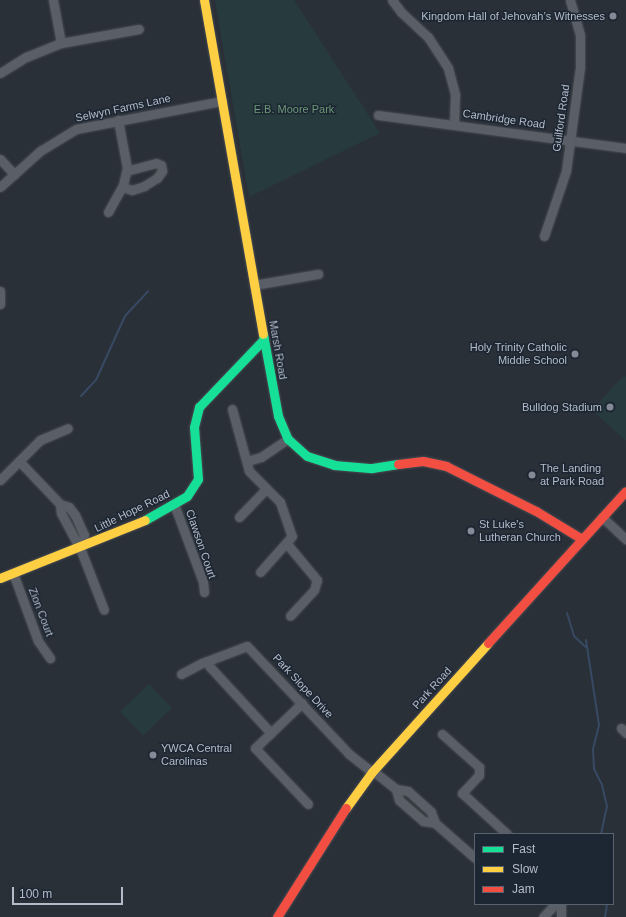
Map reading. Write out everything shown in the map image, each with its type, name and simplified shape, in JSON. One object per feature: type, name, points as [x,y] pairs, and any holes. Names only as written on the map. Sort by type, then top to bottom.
[{"type":"street","points":[[53,0],[61,43]]},
{"type":"street","name":"Marsh Road","points":[[204,0],[278,416],[288,439],[307,456],[334,465],[372,468],[411,462],[435,463],[536,511],[544,518],[584,537]]},
{"type":"street","points":[[392,0],[400,12],[428,37],[444,61],[454,88],[454,125]]},
{"type":"street","name":"Guilford Road","points":[[544,236],[561,188],[570,140],[581,52],[576,19],[570,0]]},
{"type":"street","points":[[0,73],[26,57],[61,43],[139,28]]},
{"type":"street","name":"Selwyn Farms Lane","points":[[0,187],[40,150],[62,136],[92,124],[222,101]]},
{"type":"street","name":"Cambridge Road","points":[[378,115],[626,148]]},
{"type":"street","points":[[108,212],[122,187],[127,171],[118,120]]},
{"type":"street","points":[[0,159],[14,174]]},
{"type":"street","points":[[122,187],[132,190],[144,186],[157,178],[162,171],[161,165],[156,163],[127,171]]},
{"type":"street","points":[[254,285],[318,274]]},
{"type":"street","points":[[0,291],[0,304]]},
{"type":"street","name":"Little Hope Road","points":[[0,578],[132,527],[174,504],[193,490],[198,479],[194,427],[199,407],[264,339]]},
{"type":"street","points":[[232,409],[249,471],[282,506],[292,536],[287,544],[260,572]]},
{"type":"street","points":[[0,480],[40,440],[68,428]]},
{"type":"street","points":[[247,461],[261,457],[288,439]]},
{"type":"street","points":[[19,461],[60,504],[69,507],[75,515],[84,535],[80,548],[104,610]]},
{"type":"street","points":[[240,517],[266,489]]},
{"type":"street","name":"Park Road","points":[[277,917],[342,812],[373,772],[626,491]]},
{"type":"street","name":"Clawson Court","points":[[174,504],[203,582],[204,592]]},
{"type":"street","points":[[602,517],[626,539]]},
{"type":"street","points":[[287,544],[317,580],[314,590],[290,616]]},
{"type":"street","name":"Zion Court","points":[[13,573],[38,641],[50,658]]},
{"type":"street","name":"Park Slope Drive","points":[[181,674],[207,661],[247,646],[302,702],[349,754],[396,789],[408,791],[431,812],[435,823],[474,857]]},
{"type":"street","points":[[207,661],[210,668],[271,732]]},
{"type":"street","points":[[302,702],[255,748],[308,804]]},
{"type":"street","points":[[442,734],[475,763],[480,771],[462,793],[506,833]]},
{"type":"street","points":[[543,917],[554,905]]},
{"type":"street","points":[[561,905],[561,917]]},
{"type":"green space","name":"E.B. Moore Park","points":[[215,0],[294,0],[380,133],[249,197]]},
{"type":"green space","name":"Bulldog Stadium","points":[[624,375],[626,377],[626,441],[592,410]]},
{"type":"green space","points":[[149,684],[172,708],[143,736],[120,712]]},
{"type":"waterway","points":[[81,396],[96,380],[125,316],[148,291]]},
{"type":"waterway","points":[[567,613],[574,636],[586,647]]},
{"type":"waterway","points":[[586,640],[599,725],[593,749],[594,769],[602,785],[607,806],[601,833]]},
{"type":"waterway","points":[[605,917],[607,905]]},
{"type":"traffic: fast","points":[[263,334],[278,416],[288,439],[307,456],[334,465],[372,468],[398,464]]},
{"type":"traffic: fast","points":[[145,520],[187,496],[198,479],[194,427],[199,407],[264,339]]},
{"type":"traffic: slow","points":[[204,0],[263,334]]},
{"type":"traffic: slow","points":[[0,578],[145,520]]},
{"type":"traffic: slow","points":[[346,808],[372,772],[488,643]]},
{"type":"traffic: jam","points":[[398,464],[423,461],[446,466],[536,511],[582,539]]},
{"type":"traffic: jam","points":[[488,643],[626,491]]},
{"type":"traffic: jam","points":[[277,917],[346,808]]},
{"type":"place","name":"Kingdom Hall of Jehovah’s Witnesses","points":[[613,16]]},
{"type":"place","name":"Holy Trinity Catholic Middle School","points":[[575,354]]},
{"type":"place","name":"Bulldog Stadium","points":[[610,407]]},
{"type":"place","name":"The Landing at Park Road","points":[[532,475]]},
{"type":"place","name":"St Luke's Lutheran Church","points":[[471,531]]},
{"type":"place","name":"YWCA Central Carolinas","points":[[153,755]]}]
